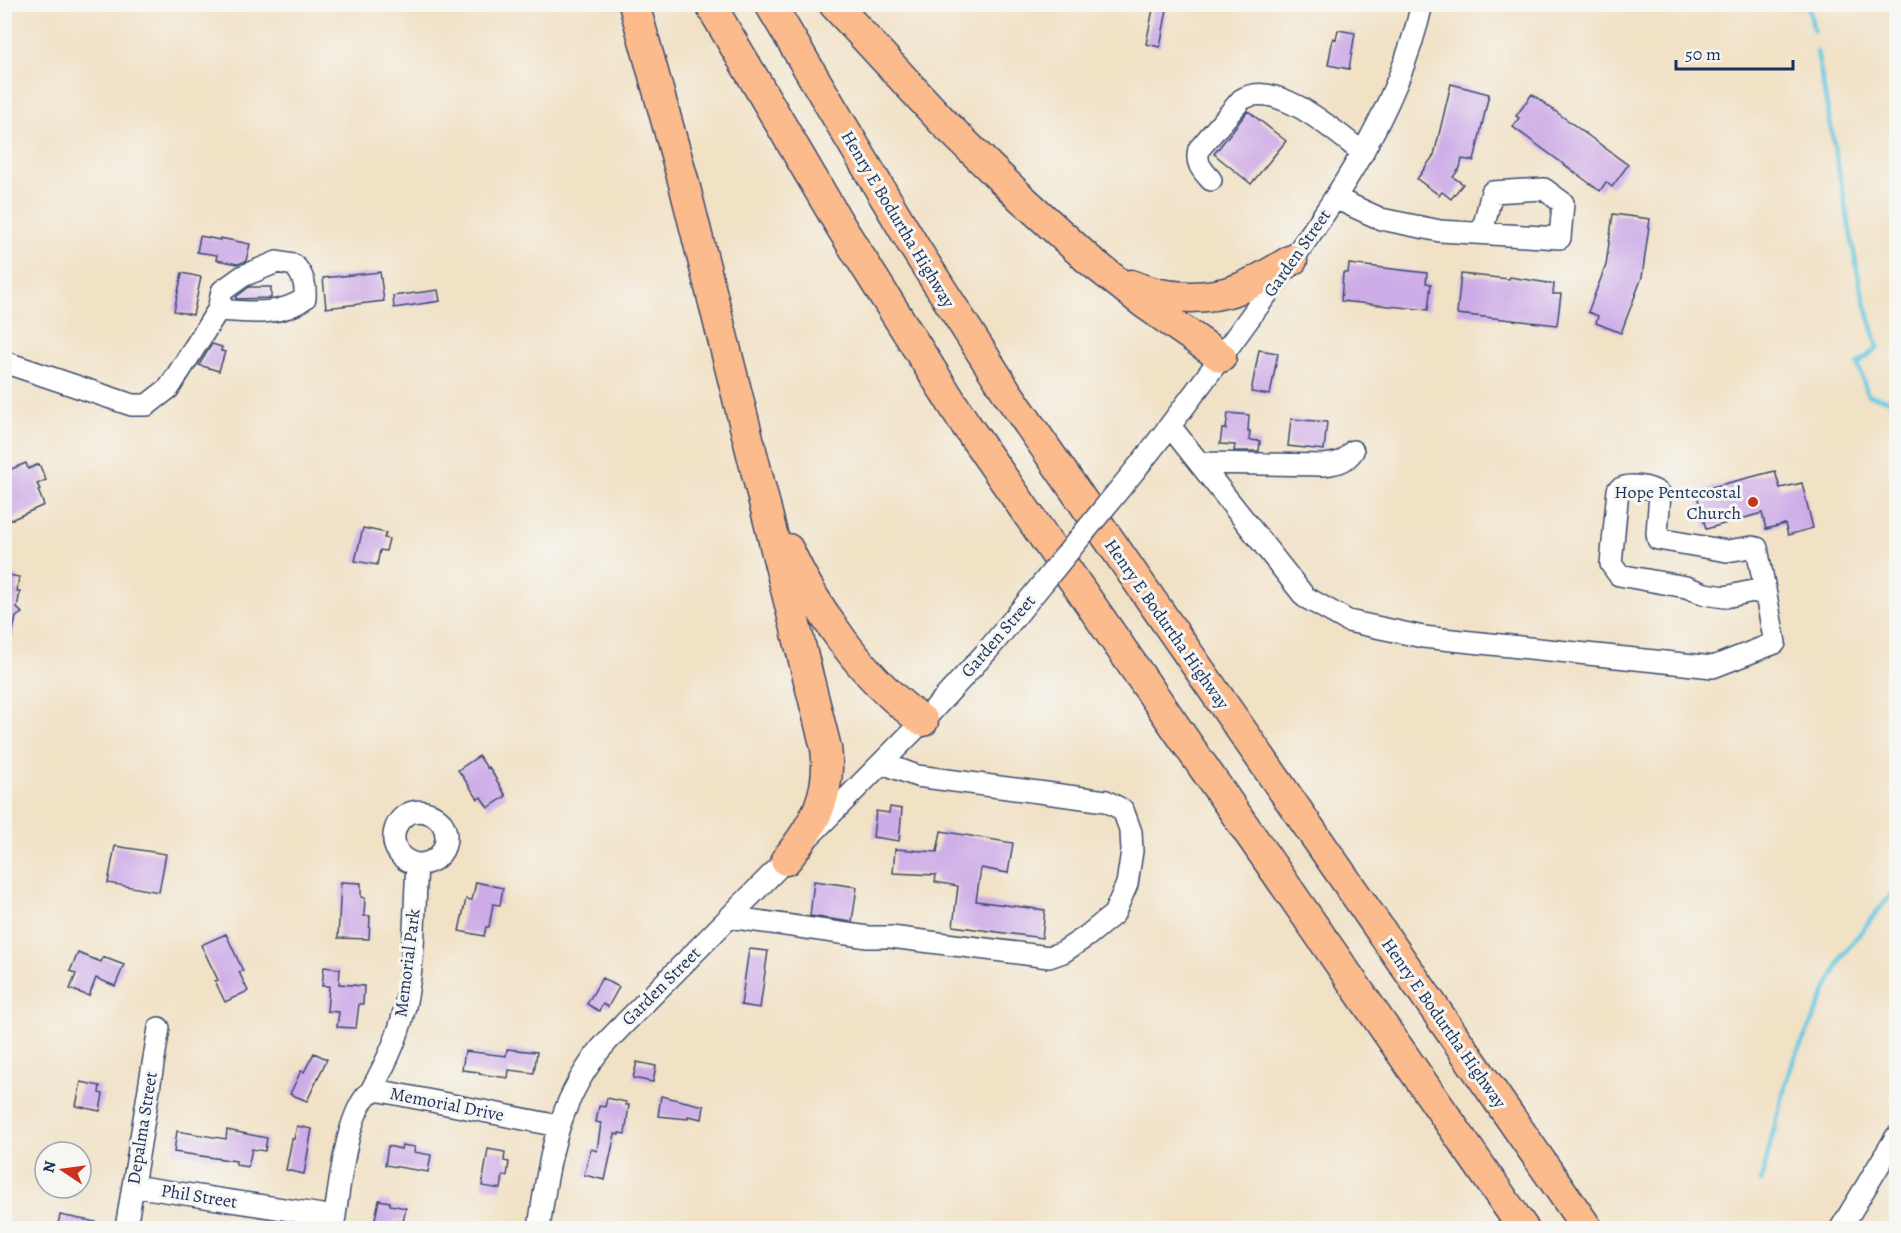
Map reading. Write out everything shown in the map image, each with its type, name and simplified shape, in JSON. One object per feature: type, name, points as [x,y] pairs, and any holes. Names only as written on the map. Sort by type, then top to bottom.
[{"type":"highway","points":[[634,4],[683,180],[821,726],[828,763],[826,789],[817,814],[803,838],[786,860]]},
{"type":"highway","points":[[710,4],[841,227],[964,422],[1523,1228]]},
{"type":"highway","name":"Henry E Bodurtha Highway","points":[[770,4],[891,209],[995,375],[1587,1228]]},
{"type":"highway","points":[[834,4],[944,123],[1088,259],[1144,303],[1221,357]]},
{"type":"highway","points":[[1088,259],[1113,276],[1137,288],[1166,295],[1183,296],[1212,295],[1237,290],[1292,260]]},
{"type":"highway","points":[[753,457],[776,525],[818,604],[870,673],[906,710],[922,722]]},
{"type":"street","name":"Garden Street","points":[[539,1228],[547,1170],[559,1126],[579,1081],[602,1047],[922,722],[988,650],[1170,426],[1292,260],[1364,153],[1378,127],[1400,75],[1422,4]]},
{"type":"street","points":[[1211,180],[1196,158],[1199,149],[1241,100],[1256,94],[1272,96],[1293,104],[1364,153]]},
{"type":"street","points":[[1335,198],[1381,219],[1440,231],[1482,233]]},
{"type":"street","points":[[4,362],[132,405],[147,405],[169,388],[218,310]]},
{"type":"street","points":[[1170,426],[1305,597],[1348,621],[1423,637],[1713,667],[1775,643],[1766,595],[1757,548],[1727,551],[1658,539],[1660,494],[1655,489],[1629,486],[1618,490],[1611,564],[1619,575],[1686,587],[1705,594],[1725,597],[1753,591],[1766,595]]},
{"type":"street","points":[[1199,463],[1325,465],[1340,463],[1353,451]]},
{"type":"street","points":[[729,917],[868,937],[891,937],[1049,957],[1063,952],[1114,914],[1127,884],[1132,851],[1131,832],[1123,810],[1106,801],[917,776],[882,763]]},
{"type":"street","name":"Memorial Park","points":[[371,1091],[391,1051],[405,1005],[410,968],[417,864]]},
{"type":"street","name":"Depalma Street","points":[[126,1228],[159,1028]]},
{"type":"street","name":"Memorial Drive","points":[[334,1223],[352,1123],[361,1104],[371,1091],[381,1091],[559,1126]]},
{"type":"street","points":[[1841,1228],[1888,1166],[1896,1137]]},
{"type":"street","name":"Phil Street","points":[[133,1186],[334,1223]]},
{"type":"building","points":[[1154,4],[1168,4],[1160,47],[1146,44]]},
{"type":"building","points":[[1338,30],[1355,33],[1349,69],[1328,65],[1333,38],[1336,39]]},
{"type":"building","points":[[1451,84],[1489,94],[1474,161],[1462,159],[1460,168],[1453,177],[1463,184],[1451,199],[1442,192],[1439,195],[1417,179],[1434,155]]},
{"type":"building","points":[[1532,94],[1628,165],[1612,187],[1606,182],[1600,191],[1513,127],[1519,118],[1516,116]]},
{"type":"building","points":[[1248,111],[1286,141],[1251,184],[1214,154]]},
{"type":"building","points":[[1613,214],[1650,219],[1642,277],[1621,333],[1596,323],[1598,316],[1588,312],[1606,265]]},
{"type":"building","points":[[200,236],[250,244],[246,261],[238,264],[216,260],[217,255],[197,252]]},
{"type":"building","points":[[1349,264],[1427,273],[1426,283],[1431,284],[1428,310],[1341,301],[1343,273],[1348,273]]},
{"type":"building","points":[[380,272],[384,301],[326,308],[323,278]]},
{"type":"building","points":[[182,273],[201,277],[193,315],[174,311]]},
{"type":"building","points":[[1461,274],[1509,279],[1510,277],[1554,284],[1553,294],[1561,294],[1557,325],[1457,314]]},
{"type":"building","points":[[249,287],[271,287],[271,298],[236,299]]},
{"type":"building","points":[[438,290],[440,301],[394,308],[393,296]]},
{"type":"building","points":[[212,344],[222,347],[221,351],[225,352],[219,371],[199,365]]},
{"type":"building","points":[[1259,350],[1278,353],[1270,395],[1251,392]]},
{"type":"building","points":[[1228,413],[1249,415],[1249,440],[1260,441],[1259,451],[1234,451],[1235,445],[1220,444],[1222,429],[1226,429]]},
{"type":"building","points":[[1291,419],[1327,422],[1324,450],[1288,446]]},
{"type":"building","points":[[26,463],[28,469],[39,464],[46,480],[37,484],[44,505],[4,523],[4,472]]},
{"type":"building","name":"Hope Pentecostal Church","points":[[1775,471],[1780,488],[1802,483],[1813,528],[1788,535],[1785,524],[1766,529],[1762,513],[1706,529],[1696,491]]},
{"type":"building","points":[[363,528],[386,533],[384,538],[389,539],[386,551],[380,550],[377,565],[355,561]]},
{"type":"building","points":[[4,574],[19,577],[17,591],[20,591],[17,608],[22,613],[16,617],[10,646],[4,645]]},
{"type":"building","points":[[479,756],[487,768],[489,767],[506,796],[488,808],[481,797],[478,799],[458,770]]},
{"type":"building","points":[[890,807],[902,809],[899,841],[873,837],[876,811],[889,813]]},
{"type":"building","points":[[941,831],[1013,843],[1008,873],[981,868],[976,901],[1045,910],[1042,938],[953,926],[958,886],[935,882],[936,875],[893,873],[895,849],[937,852]]},
{"type":"building","points":[[115,846],[166,854],[159,892],[108,883]]},
{"type":"building","points":[[814,881],[857,887],[852,922],[810,916]]},
{"type":"building","points":[[341,882],[361,883],[361,897],[365,898],[364,916],[370,916],[369,939],[338,938]]},
{"type":"building","points":[[476,882],[503,888],[500,905],[493,904],[489,927],[486,927],[484,936],[459,931],[466,899],[472,900]]},
{"type":"building","points":[[226,934],[243,971],[239,972],[248,991],[225,1002],[215,981],[218,980],[201,945]]},
{"type":"building","points":[[749,949],[768,951],[760,1008],[741,1005]]},
{"type":"building","points":[[78,953],[101,962],[103,957],[124,965],[115,986],[96,978],[89,996],[70,989],[76,974],[70,971]]},
{"type":"building","points":[[324,967],[340,969],[339,984],[364,986],[363,1004],[359,1004],[356,1028],[337,1027],[339,1012],[327,1011],[329,986],[322,986]]},
{"type":"building","points":[[602,978],[619,987],[608,1007],[603,1004],[599,1011],[587,1004]]},
{"type":"building","points":[[507,1049],[537,1052],[534,1073],[509,1070],[508,1078],[462,1070],[465,1051],[506,1056]]},
{"type":"building","points":[[314,1053],[327,1059],[307,1101],[290,1094],[301,1071],[304,1072]]},
{"type":"building","points":[[637,1062],[656,1066],[653,1082],[633,1078]]},
{"type":"building","points":[[81,1082],[100,1086],[99,1093],[103,1094],[100,1111],[76,1106]]},
{"type":"building","points":[[661,1096],[704,1106],[702,1119],[688,1116],[688,1119],[658,1116]]},
{"type":"building","points":[[607,1098],[626,1102],[626,1105],[629,1105],[625,1134],[615,1134],[605,1180],[584,1175],[591,1149],[597,1151],[601,1123],[596,1122],[599,1106],[605,1107]]},
{"type":"building","points":[[297,1126],[312,1129],[304,1174],[286,1170]]},
{"type":"building","points":[[227,1130],[267,1138],[265,1151],[252,1149],[248,1167],[236,1165],[236,1161],[174,1152],[177,1131],[226,1139]]},
{"type":"building","points":[[402,1145],[415,1147],[414,1152],[431,1155],[428,1172],[385,1165],[388,1146],[401,1149]]},
{"type":"building","points":[[488,1149],[505,1152],[504,1161],[509,1162],[507,1176],[503,1175],[501,1189],[482,1186]]},
{"type":"building","points":[[379,1200],[406,1208],[403,1222],[395,1220],[394,1228],[373,1228]]},
{"type":"building","points":[[60,1215],[96,1222],[96,1228],[57,1228]]},
{"type":"waterway","points":[[1808,4],[1814,31]]},
{"type":"waterway","points":[[1817,52],[1860,285],[1878,347],[1858,364],[1868,395],[1888,400]]},
{"type":"waterway","points":[[1761,1181],[1789,1071],[1842,956],[1896,888]]},
{"type":"place","name":"Hope Pentecostal Church","points":[[1753,502]]}]
